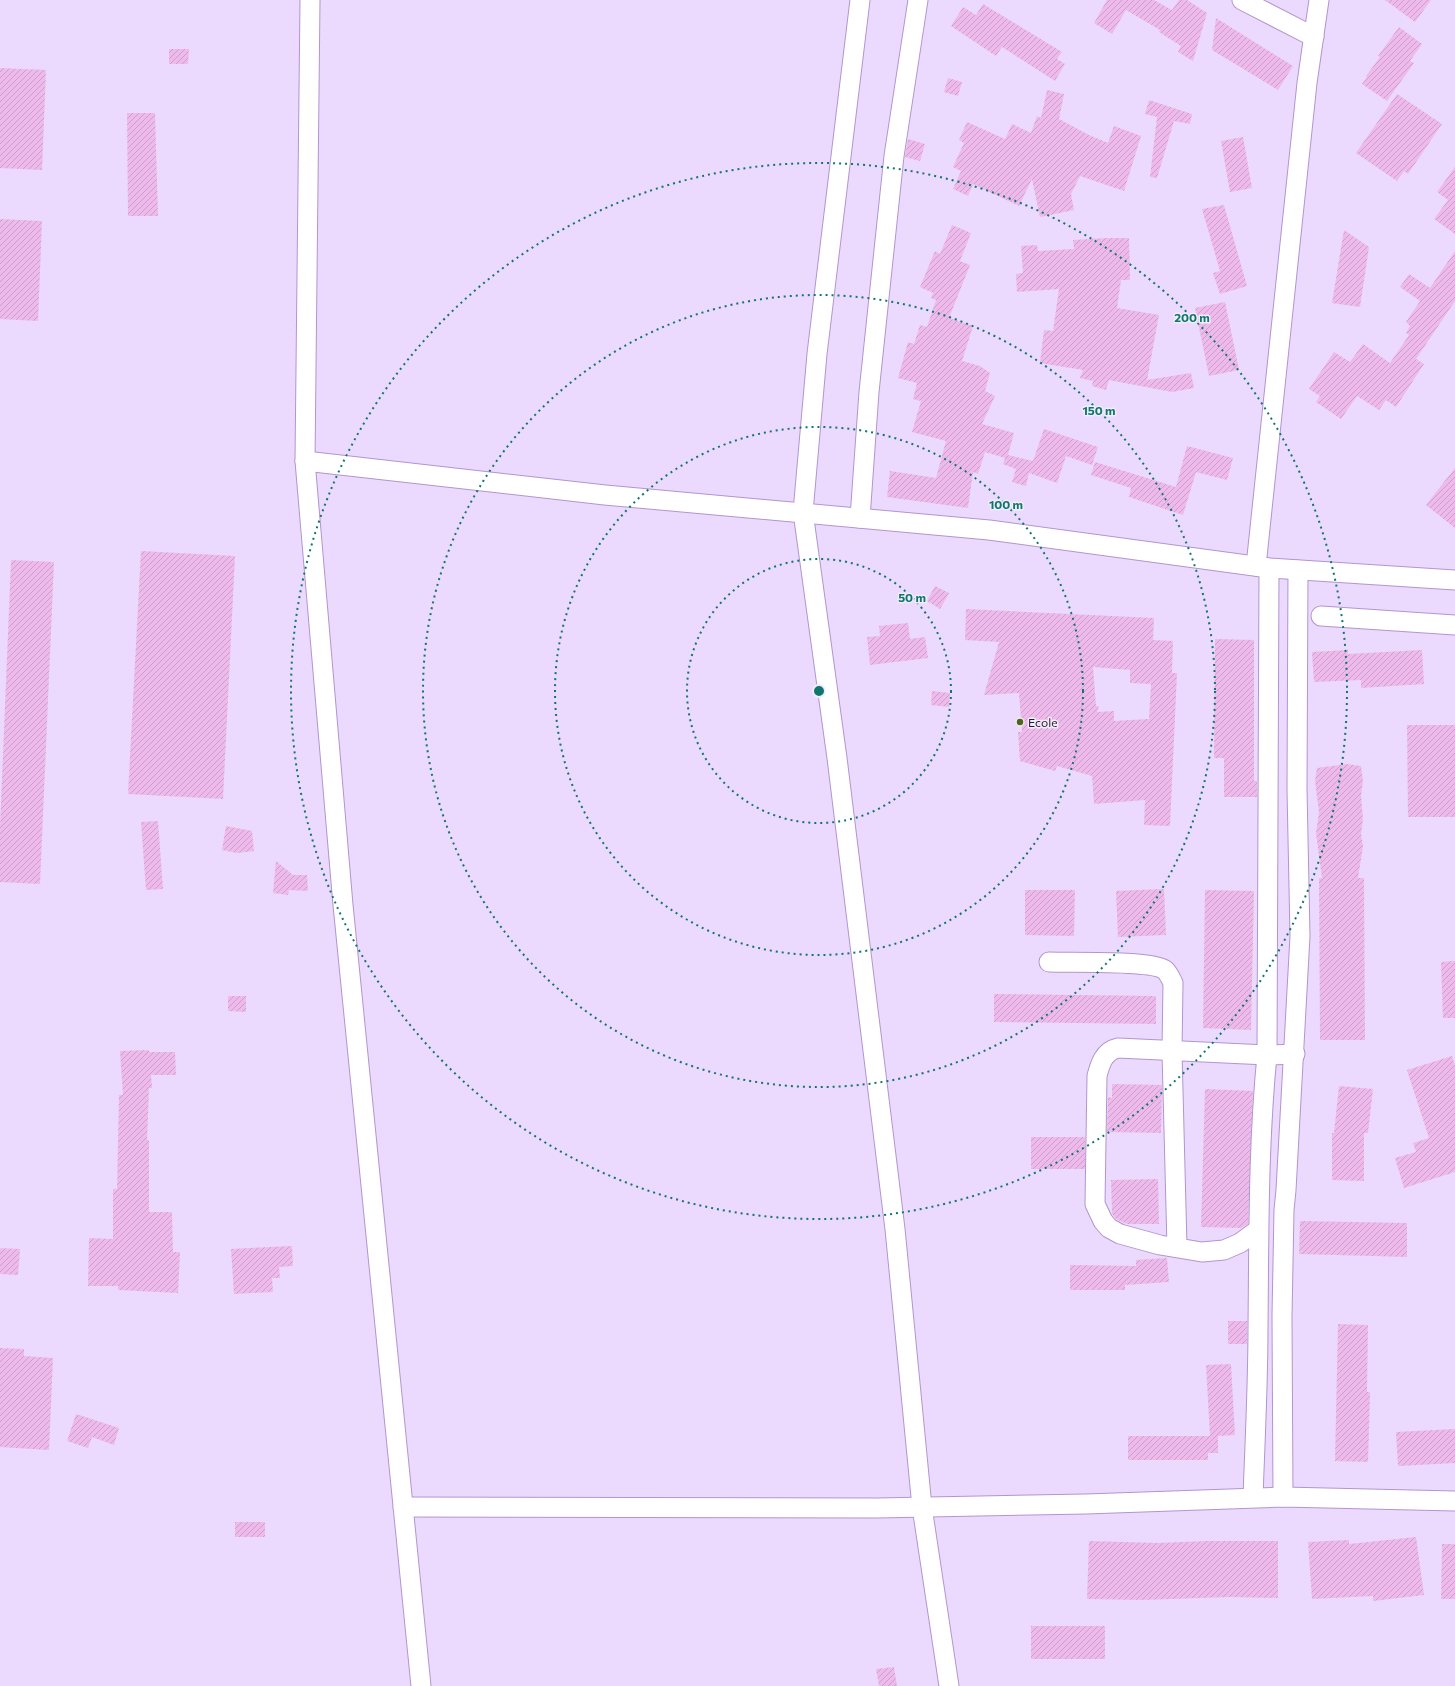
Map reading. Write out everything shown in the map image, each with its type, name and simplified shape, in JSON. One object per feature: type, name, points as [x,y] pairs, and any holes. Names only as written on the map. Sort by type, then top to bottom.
[{"type":"street","points":[[310,0],[305,461],[344,913],[422,1686]]},
{"type":"street","points":[[860,0],[817,354],[803,512],[836,751],[895,1229],[922,1507],[949,1686]]},
{"type":"street","points":[[860,518],[869,392],[894,156],[918,0]]},
{"type":"street","points":[[1242,0],[1314,37]]},
{"type":"street","points":[[1253,1497],[1258,1328],[1258,1187],[1261,1111],[1267,1055],[1263,567],[1307,83],[1319,0]]},
{"type":"street","points":[[305,461],[605,495],[990,530],[1263,567],[1455,580]]},
{"type":"street","points":[[1283,1497],[1282,1316],[1284,1210],[1295,1054],[1300,936],[1297,789],[1298,570]]},
{"type":"street","points":[[1321,616],[1455,625]]},
{"type":"street","points":[[1049,962],[1140,964],[1165,970],[1170,976],[1173,984],[1172,1052],[1177,1247]]},
{"type":"street","points":[[1258,1230],[1240,1243],[1224,1250],[1202,1252],[1143,1241],[1120,1234],[1109,1228],[1103,1221],[1095,1204],[1097,1076],[1100,1065],[1108,1053],[1113,1049],[1118,1048],[1172,1052],[1267,1055],[1295,1054]]},
{"type":"street","points":[[1258,1187],[1286,1190]]},
{"type":"street","points":[[403,1507],[922,1507],[1086,1504],[1253,1497],[1455,1501]]},
{"type":"building","points":[[1107,0],[1154,0],[1172,10],[1179,0],[1187,0],[1207,13],[1193,61],[1178,52],[1181,46],[1159,32],[1160,30],[1126,10],[1112,34],[1094,23]]},
{"type":"building","points":[[1385,0],[1431,0],[1415,22]]},
{"type":"building","points":[[983,4],[1062,52],[1057,59],[1065,64],[1055,81],[1002,47],[996,56],[951,26],[963,7],[976,15]]},
{"type":"building","points":[[1216,18],[1293,66],[1278,90],[1212,50]]},
{"type":"building","points":[[1399,27],[1422,44],[1410,61],[1414,63],[1387,101],[1362,84],[1380,57],[1378,56]]},
{"type":"building","points":[[169,49],[189,49],[188,64],[169,64]]},
{"type":"building","points":[[0,68],[46,70],[42,170],[0,168]]},
{"type":"building","points":[[948,78],[962,82],[958,96],[944,92]]},
{"type":"building","points":[[1047,90],[1064,94],[1059,119],[1089,135],[1108,143],[1114,126],[1141,136],[1124,191],[1080,176],[1071,194],[1074,210],[1040,217],[1032,179],[1019,206],[973,184],[968,196],[953,189],[961,171],[953,167],[964,143],[959,140],[967,122],[1005,139],[1012,124],[1031,133],[1037,116],[1041,118]]},
{"type":"building","points":[[1397,94],[1442,124],[1408,174],[1404,171],[1397,181],[1356,153]]},
{"type":"building","points":[[1149,100],[1192,114],[1190,124],[1174,121],[1157,178],[1150,177],[1157,117],[1145,114]]},
{"type":"building","points":[[127,113],[155,113],[158,216],[128,216]]},
{"type":"building","points":[[1243,137],[1252,188],[1230,192],[1221,141]]},
{"type":"building","points":[[908,139],[925,144],[920,161],[905,157]]},
{"type":"building","points":[[1455,167],[1455,234],[1434,219],[1448,200],[1437,192]]},
{"type":"building","points":[[1224,205],[1247,286],[1220,294],[1213,273],[1220,271],[1202,209]]},
{"type":"building","points":[[0,219],[42,221],[38,321],[0,319]]},
{"type":"building","points":[[952,225],[971,233],[960,261],[970,265],[949,318],[973,326],[962,361],[980,366],[990,373],[985,391],[995,396],[982,424],[1014,433],[1008,455],[1033,461],[1044,429],[1098,447],[1092,465],[1066,456],[1057,483],[1029,473],[1026,486],[1012,482],[1016,469],[1003,464],[1005,458],[985,452],[978,474],[973,472],[968,508],[887,497],[890,471],[936,478],[946,441],[912,432],[921,401],[913,399],[917,383],[898,378],[908,342],[914,344],[920,325],[927,327],[936,300],[931,298],[933,293],[920,287],[935,251],[940,254]]},
{"type":"building","points":[[1344,230],[1369,247],[1360,307],[1332,303]]},
{"type":"building","points":[[1129,238],[1130,280],[1121,280],[1117,308],[1159,315],[1147,380],[1191,373],[1194,388],[1172,392],[1109,380],[1106,390],[1092,386],[1093,381],[1080,378],[1083,370],[1040,363],[1044,330],[1053,331],[1059,289],[1017,292],[1016,274],[1023,273],[1021,246],[1037,245],[1038,251],[1074,249],[1073,240]]},
{"type":"building","points":[[1455,251],[1455,301],[1416,359],[1424,364],[1396,407],[1386,400],[1379,410],[1357,396],[1341,419],[1316,402],[1320,396],[1309,389],[1334,352],[1350,362],[1363,344],[1390,363],[1409,335],[1406,333],[1410,326],[1406,322],[1420,301],[1400,287],[1409,274],[1430,288]]},
{"type":"building","points":[[1225,302],[1239,370],[1209,376],[1195,308]]},
{"type":"building","points":[[1187,446],[1233,458],[1227,480],[1196,472],[1183,515],[1129,497],[1131,488],[1091,475],[1095,462],[1176,487]]},
{"type":"building","points":[[1455,468],[1455,528],[1426,505]]},
{"type":"building","points":[[141,551],[235,556],[223,799],[128,794]]},
{"type":"building","points":[[11,560],[54,562],[40,884],[0,882],[0,828]]},
{"type":"building","points":[[935,586],[949,593],[940,609],[927,601]]},
{"type":"building","points":[[966,609],[1154,618],[1153,640],[1173,641],[1172,673],[1177,673],[1170,826],[1144,825],[1145,800],[1094,804],[1092,776],[1057,766],[1055,771],[1020,761],[1018,732],[1022,732],[1019,693],[984,695],[999,642],[965,640]],"holes":[[[1093,667],[1130,670],[1130,683],[1151,684],[1149,719],[1114,721],[1114,711],[1097,712],[1099,706],[1096,706]]]},
{"type":"building","points":[[908,623],[910,639],[925,637],[928,658],[870,665],[867,637],[880,636],[879,626]]},
{"type":"building","points":[[1215,639],[1254,640],[1254,781],[1257,781],[1257,797],[1224,797],[1224,758],[1214,758]]},
{"type":"building","points":[[1348,650],[1348,654],[1422,650],[1424,684],[1361,688],[1361,680],[1314,682],[1312,652]]},
{"type":"building","points":[[932,691],[950,693],[949,707],[931,705]]},
{"type":"building","points":[[1407,725],[1455,725],[1455,817],[1408,817]]},
{"type":"building","points":[[1347,764],[1361,766],[1363,781],[1361,795],[1363,819],[1361,834],[1363,846],[1358,878],[1364,878],[1365,1040],[1320,1040],[1319,878],[1322,878],[1316,833],[1319,812],[1315,781],[1317,768]]},
{"type":"building","points":[[158,821],[163,889],[146,890],[141,822]]},
{"type":"building","points":[[226,826],[252,831],[254,851],[237,853],[222,850]]},
{"type":"building","points":[[276,861],[293,875],[307,875],[308,891],[289,890],[288,895],[273,893]]},
{"type":"building","points":[[1164,889],[1166,935],[1118,937],[1116,891]]},
{"type":"building","points":[[1025,890],[1075,890],[1074,936],[1025,935]]},
{"type":"building","points":[[1205,890],[1254,891],[1251,1030],[1203,1028]]},
{"type":"building","points":[[1455,961],[1455,1018],[1443,1018],[1441,962]]},
{"type":"building","points":[[994,994],[1156,996],[1156,1024],[994,1022]]},
{"type":"building","points":[[228,996],[246,996],[246,1012],[228,1011]]},
{"type":"building","points":[[149,1050],[149,1052],[175,1052],[176,1075],[151,1075],[152,1088],[149,1088],[147,1140],[149,1140],[149,1212],[172,1212],[173,1252],[180,1252],[178,1293],[118,1290],[118,1286],[88,1286],[89,1238],[113,1239],[113,1189],[117,1189],[119,1095],[123,1095],[120,1051]]},
{"type":"building","points":[[1452,1056],[1455,1066],[1455,1172],[1404,1188],[1395,1158],[1416,1152],[1413,1143],[1429,1138],[1407,1070]]},
{"type":"building","points":[[1112,1084],[1162,1085],[1161,1133],[1107,1132],[1108,1097],[1112,1098]]},
{"type":"building","points":[[1339,1086],[1373,1089],[1368,1133],[1364,1133],[1364,1181],[1332,1180],[1332,1133],[1334,1133]]},
{"type":"building","points":[[1205,1089],[1253,1091],[1248,1224],[1241,1228],[1201,1227]]},
{"type":"building","points":[[1031,1137],[1085,1137],[1085,1169],[1031,1169]]},
{"type":"building","points":[[1158,1179],[1159,1224],[1127,1224],[1116,1219],[1112,1214],[1111,1180]]},
{"type":"building","points":[[1300,1221],[1407,1223],[1407,1257],[1299,1254]]},
{"type":"building","points":[[292,1246],[293,1266],[279,1267],[280,1278],[272,1278],[273,1292],[234,1294],[231,1249]]},
{"type":"building","points":[[0,1248],[20,1249],[18,1275],[0,1274]]},
{"type":"building","points":[[1167,1258],[1169,1282],[1125,1285],[1125,1290],[1070,1290],[1070,1265],[1136,1266],[1136,1260]]},
{"type":"building","points":[[1228,1321],[1247,1321],[1247,1344],[1228,1344]]},
{"type":"building","points":[[1338,1324],[1368,1325],[1367,1392],[1370,1392],[1368,1462],[1335,1461]]},
{"type":"building","points":[[0,1348],[24,1349],[24,1356],[53,1358],[49,1450],[0,1447]]},
{"type":"building","points":[[1231,1364],[1235,1435],[1218,1436],[1218,1453],[1208,1453],[1208,1460],[1128,1460],[1128,1436],[1210,1436],[1206,1365]]},
{"type":"building","points":[[76,1414],[119,1428],[114,1445],[92,1437],[88,1448],[67,1441]]},
{"type":"building","points":[[1455,1429],[1455,1463],[1398,1466],[1396,1432]]},
{"type":"building","points":[[235,1522],[265,1522],[265,1537],[235,1537]]},
{"type":"building","points":[[1416,1537],[1424,1595],[1373,1601],[1373,1596],[1312,1599],[1308,1542],[1349,1540],[1349,1544]]},
{"type":"building","points":[[1089,1541],[1158,1543],[1278,1541],[1278,1598],[1230,1597],[1143,1600],[1087,1599]]},
{"type":"building","points":[[1442,1544],[1455,1544],[1455,1599],[1441,1599]]},
{"type":"building","points":[[1031,1626],[1105,1626],[1105,1659],[1031,1659]]},
{"type":"building","points":[[894,1667],[897,1686],[879,1686],[876,1669]]},
{"type":"place","name":"Ecole","points":[[1020,722]]}]
